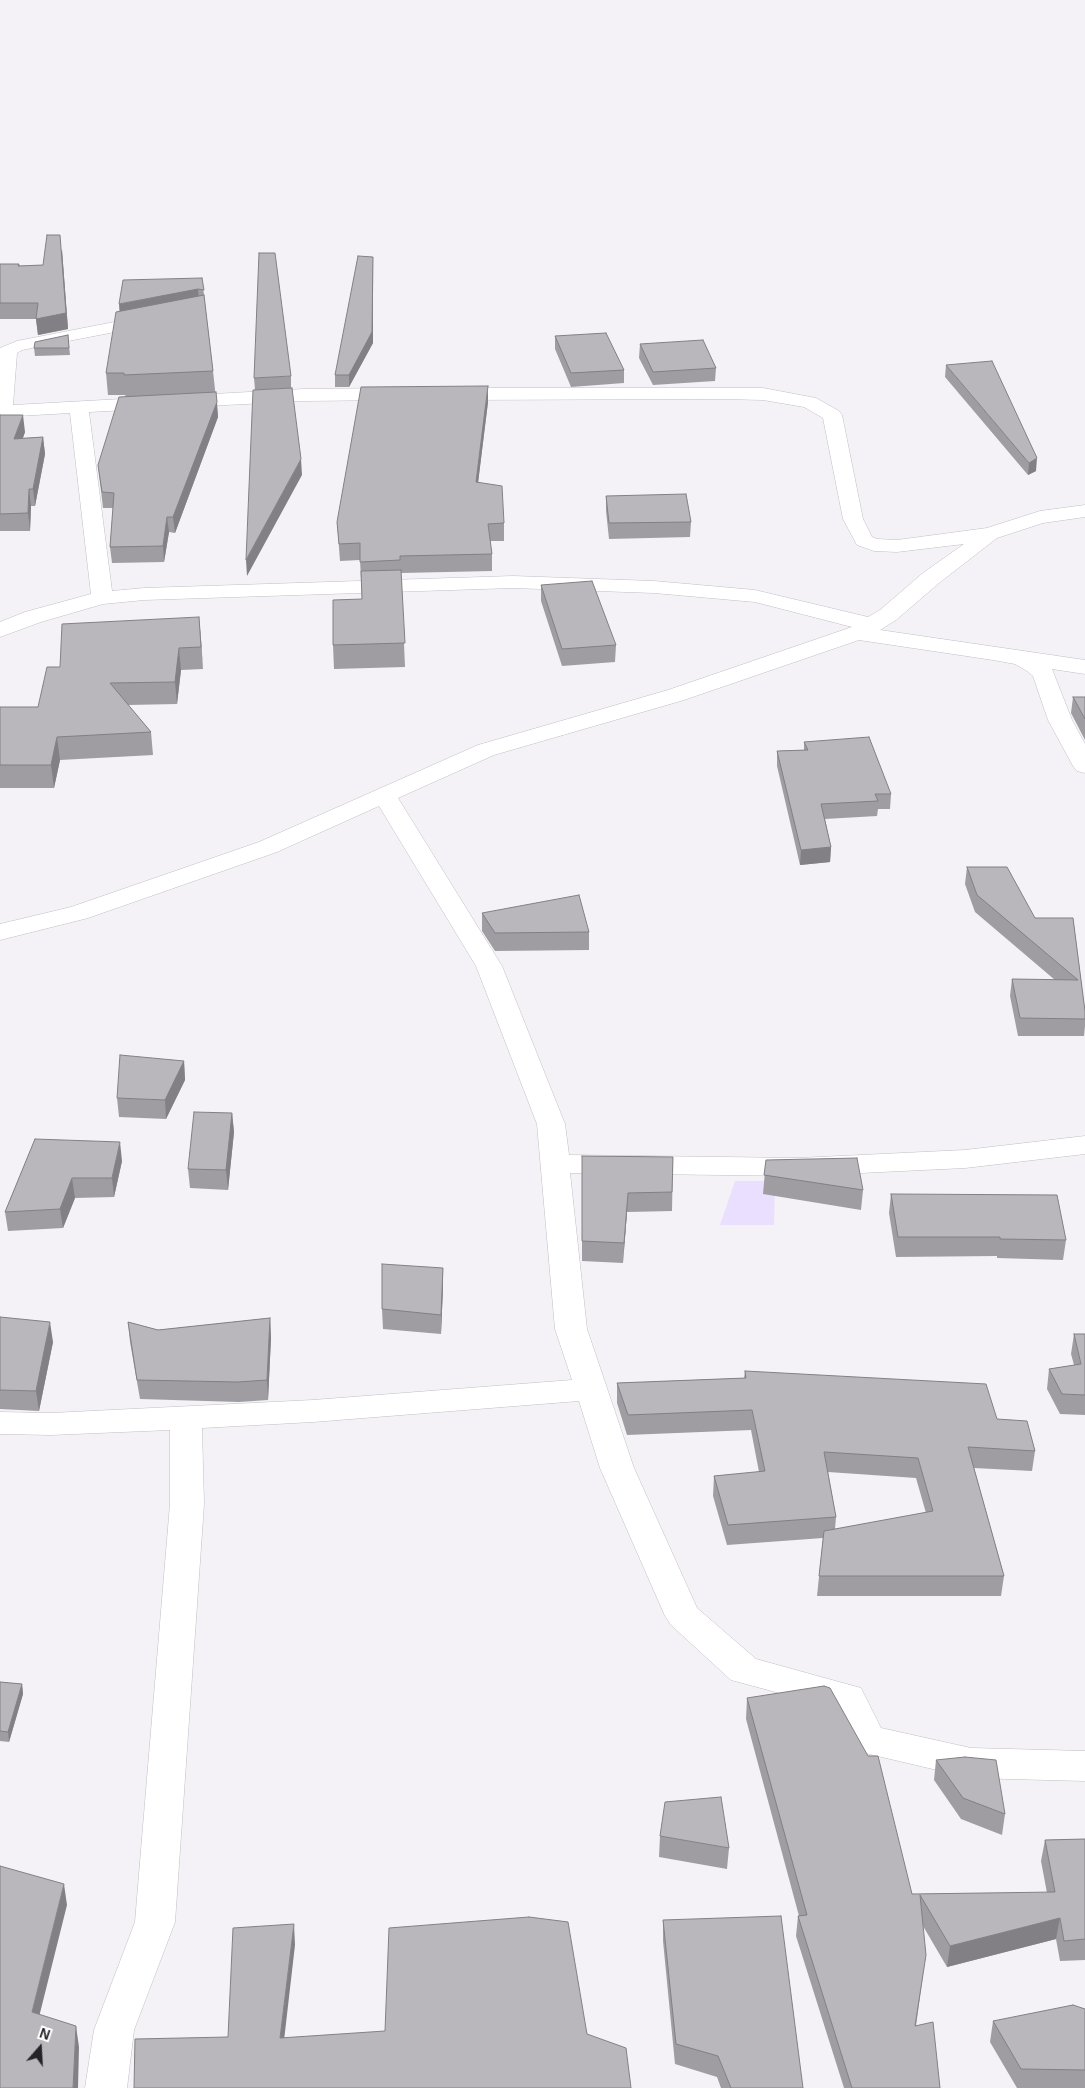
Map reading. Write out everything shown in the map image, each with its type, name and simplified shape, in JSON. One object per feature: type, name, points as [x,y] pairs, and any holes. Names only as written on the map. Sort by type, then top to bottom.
[{"type":"street","points":[[171,316],[8,350],[1,411],[304,395],[723,392],[763,394],[809,402],[832,415],[853,519],[864,541],[874,545],[897,546],[990,534],[1040,517],[1083,513]]},
{"type":"street","points":[[78,407],[102,598]]},
{"type":"street","points":[[0,932],[79,913],[259,850],[486,750],[676,695],[864,629],[888,615],[930,578],[990,534]]},
{"type":"street","points":[[0,630],[33,617],[102,598],[144,594],[513,582],[645,586],[755,596],[864,629],[1022,659],[1085,667]]},
{"type":"street","points":[[1022,659],[1043,673],[1060,720],[1085,766]]},
{"type":"street","points":[[385,796],[489,966],[552,1124],[572,1329],[617,1468],[684,1616],[744,1670],[848,1698],[869,1740],[971,1763],[1085,1766]]},
{"type":"street","points":[[555,1164],[798,1167],[965,1160],[1085,1145]]},
{"type":"street","points":[[0,1423],[51,1424],[313,1411],[591,1389]]},
{"type":"street","points":[[106,2088],[114,2030],[155,1922],[187,1504],[186,1418]]},
{"type":"shaded area","points":[[735,1181],[775,1181],[774,1225],[720,1225]]},
{"type":"building","points":[[47,235],[60,235],[66,313],[36,319],[38,303],[0,303],[0,264],[19,264],[18,266],[43,265]]},
{"type":"building","points":[[259,253],[275,253],[291,376],[254,378]]},
{"type":"building","points":[[358,256],[373,257],[372,332],[349,375],[335,375]]},
{"type":"building","points":[[202,278],[204,290],[198,289],[119,304],[123,280]]},
{"type":"building","points":[[204,295],[213,371],[124,375],[124,373],[106,373],[116,312]]},
{"type":"building","points":[[606,333],[624,370],[571,373],[555,336]]},
{"type":"building","points":[[68,335],[69,348],[34,348],[35,342]]},
{"type":"building","points":[[703,340],[716,368],[653,372],[640,344]]},
{"type":"building","points":[[992,361],[1037,458],[1029,463],[946,365]]},
{"type":"building","points":[[488,386],[476,482],[502,486],[504,523],[488,524],[492,554],[400,556],[400,560],[360,562],[360,543],[339,544],[337,522],[361,387]]},
{"type":"building","points":[[292,388],[301,459],[246,560],[253,390]]},
{"type":"building","points":[[216,392],[217,402],[173,517],[167,517],[163,546],[110,547],[114,493],[102,492],[98,465],[119,397]]},
{"type":"building","points":[[0,415],[23,415],[14,439],[43,437],[33,489],[29,489],[28,513],[0,514]]},
{"type":"building","points":[[686,494],[691,522],[609,523],[606,496]]},
{"type":"building","points":[[401,570],[405,643],[333,645],[333,600],[362,599],[361,571]]},
{"type":"building","points":[[592,581],[616,645],[562,649],[541,585]]},
{"type":"building","points":[[199,617],[201,647],[179,648],[175,682],[110,683],[151,732],[57,737],[51,765],[0,765],[0,707],[38,707],[47,667],[60,667],[62,624]]},
{"type":"building","points":[[1073,697],[1085,697],[1085,719]]},
{"type":"building","points":[[869,737],[891,794],[875,794],[878,801],[821,804],[831,847],[801,850],[777,751],[808,750],[804,742]]},
{"type":"building","points":[[967,867],[1007,867],[1035,918],[1073,918],[1085,1019],[1020,1018],[1012,979],[1078,980],[977,895]]},
{"type":"building","points":[[579,895],[589,932],[495,933],[482,913]]},
{"type":"building","points":[[120,1055],[184,1061],[165,1100],[117,1098]]},
{"type":"building","points":[[194,1112],[232,1113],[226,1170],[188,1169]]},
{"type":"building","points":[[35,1139],[120,1142],[112,1178],[72,1178],[60,1209],[5,1212]]},
{"type":"building","points":[[582,1156],[673,1157],[672,1192],[628,1193],[624,1243],[582,1241]]},
{"type":"building","points":[[857,1158],[863,1190],[764,1175],[766,1160]]},
{"type":"building","points":[[891,1194],[1057,1195],[1066,1240],[1000,1239],[1000,1237],[898,1237]]},
{"type":"building","points":[[382,1264],[443,1268],[441,1315],[382,1309]]},
{"type":"building","points":[[0,1317],[50,1322],[36,1391],[0,1390]]},
{"type":"building","points":[[270,1318],[267,1380],[238,1382],[137,1380],[128,1322],[158,1330]]},
{"type":"building","points":[[1074,1334],[1085,1334],[1085,1395],[1062,1394],[1049,1369],[1081,1364]]},
{"type":"building","points":[[745,1371],[986,1384],[997,1419],[1027,1421],[1035,1451],[968,1447],[1004,1576],[819,1576],[824,1531],[933,1511],[918,1458],[824,1452],[836,1517],[728,1525],[714,1476],[765,1471],[752,1410],[628,1415],[617,1383],[746,1378]]},
{"type":"building","points":[[0,1682],[22,1684],[8,1732],[0,1731]]},
{"type":"building","points":[[824,1686],[830,1688],[868,1756],[878,1756],[912,1894],[1055,1892],[1045,1840],[1085,1839],[1085,1939],[1064,1941],[1060,1918],[950,1946],[920,1895],[926,1955],[915,2026],[933,2022],[940,2088],[852,2088],[798,1916],[807,1915],[747,1698]]},
{"type":"building","points":[[965,1757],[996,1760],[1005,1814],[963,1798],[936,1760]]},
{"type":"building","points":[[721,1797],[729,1848],[660,1836],[665,1802]]},
{"type":"building","points":[[0,1866],[64,1884],[32,2012],[76,2026],[73,2088],[0,2088]]},
{"type":"building","points":[[781,1916],[803,2088],[731,2088],[718,2056],[676,2044],[663,1920]]},
{"type":"building","points":[[529,1917],[568,1922],[587,2034],[626,2048],[631,2088],[134,2088],[135,2039],[228,2037],[233,1928],[294,1924],[280,2038],[385,2031],[389,1928]]},
{"type":"building","points":[[1073,2005],[1085,2009],[1085,2070],[1021,2069],[993,2021]]}]
